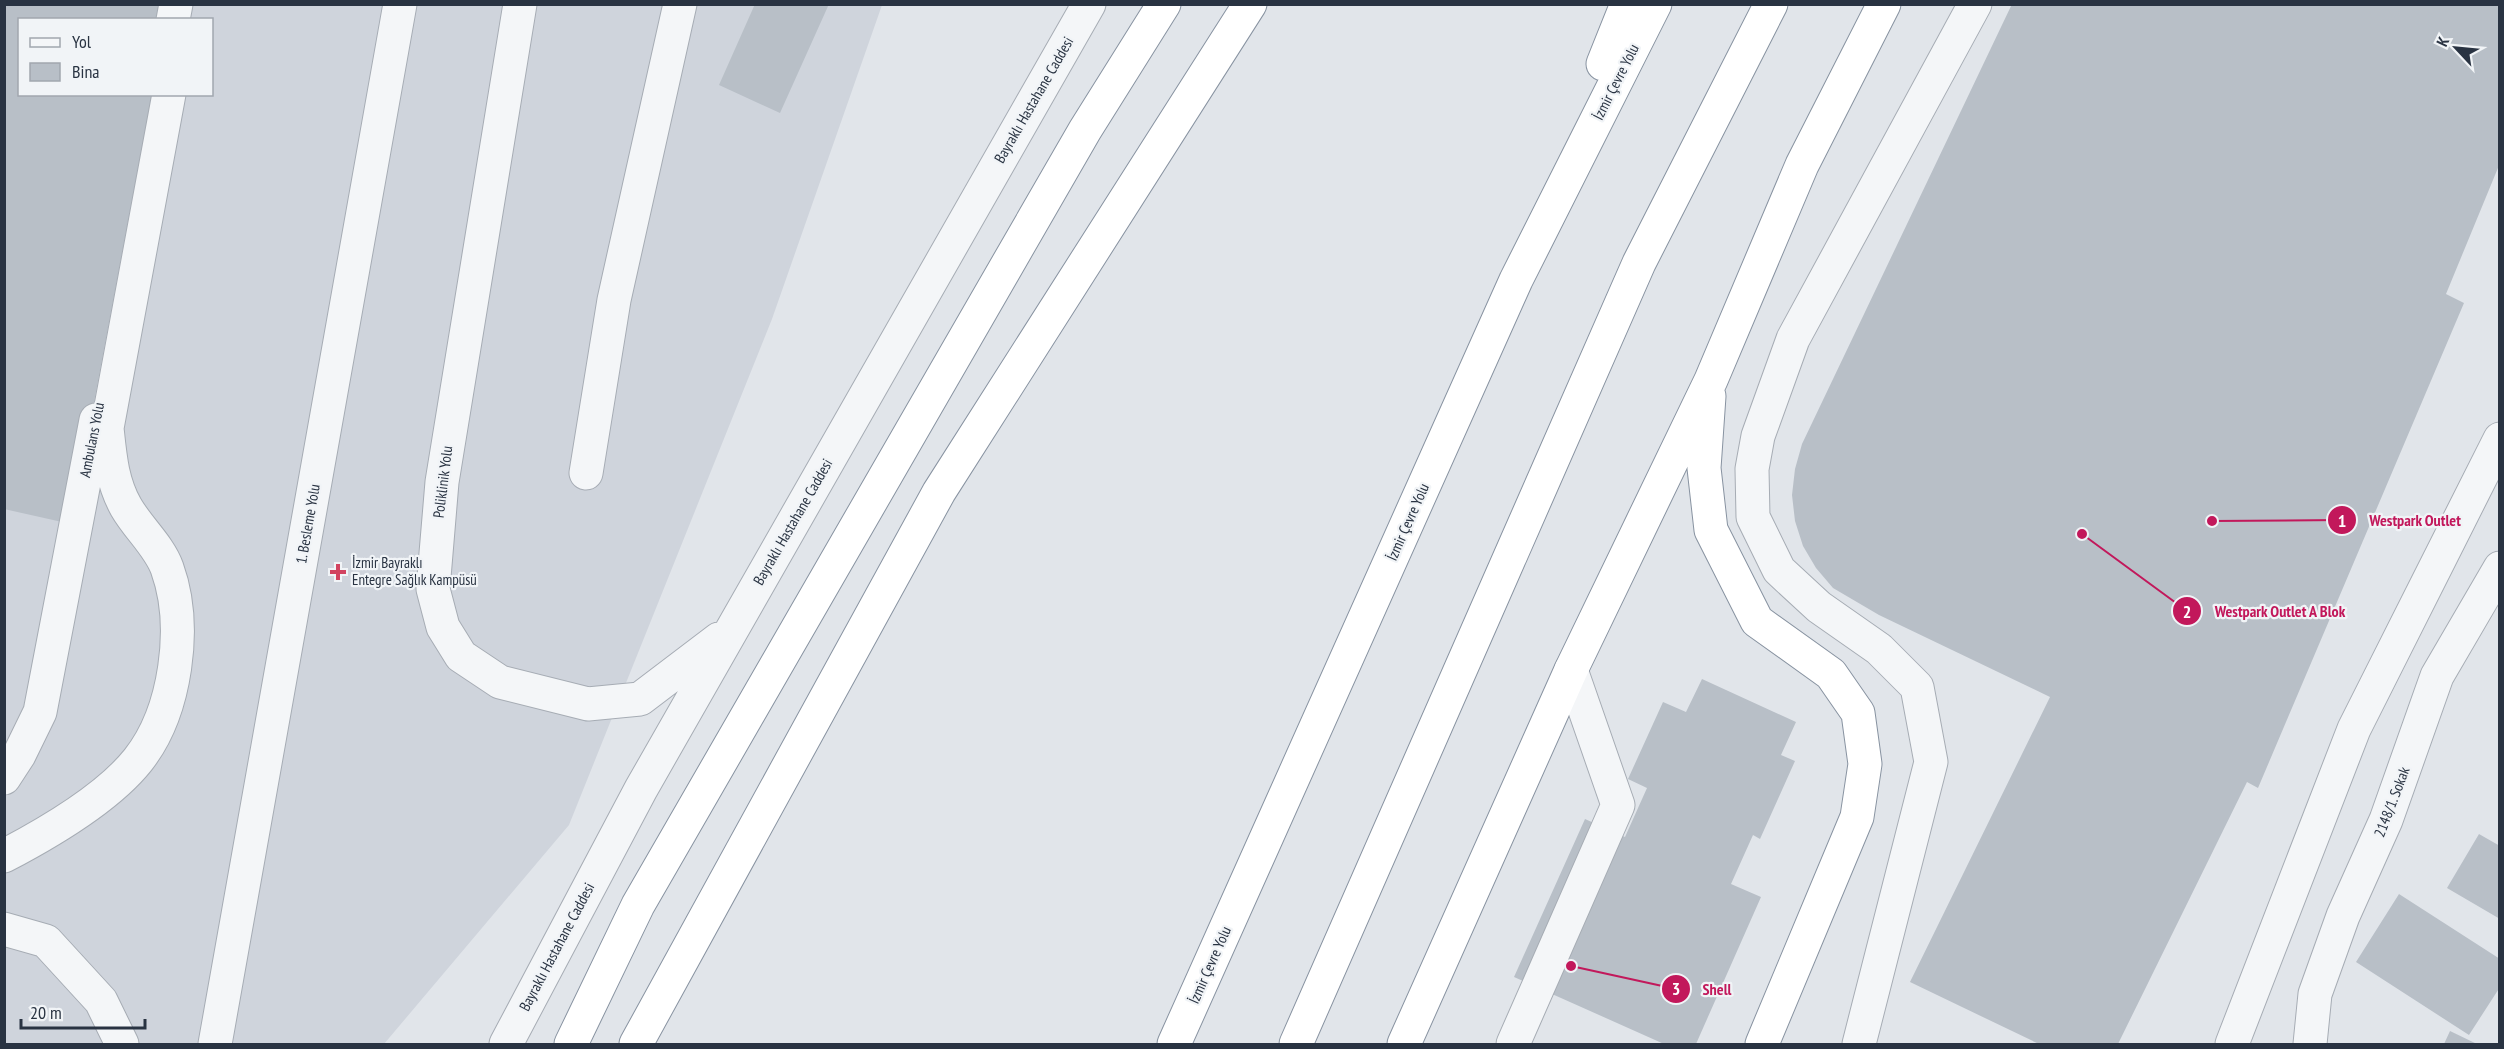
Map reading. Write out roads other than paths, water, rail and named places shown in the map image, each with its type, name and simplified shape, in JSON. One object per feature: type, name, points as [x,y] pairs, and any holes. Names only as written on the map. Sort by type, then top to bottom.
[{"type":"highway","points":[[571,1044],[638,905],[1085,130],[1164,4]]},
{"type":"highway","points":[[636,1044],[939,492],[1250,4]]},
{"type":"highway","points":[[1516,280],[1627,4]]},
{"type":"highway","name":"İzmir Çevre Yolu","points":[[1174,1044],[1516,280],[1655,4]]},
{"type":"highway","points":[[1296,1044],[1639,263],[1771,4]]},
{"type":"highway","points":[[1404,1044],[1571,670],[1711,380],[1802,165],[1884,4]]},
{"type":"highway","points":[[1711,380],[1704,468],[1711,530],[1757,621],[1831,674],[1858,713],[1865,764],[1857,817],[1762,1044]]},
{"type":"street","name":"1. Besleme Yolu","points":[[215,1044],[400,4]]},
{"type":"street","name":"Poliklinik Yolu","points":[[520,4],[442,482],[433,589],[443,627],[461,656],[500,682],[588,705],[640,699],[730,631]]},
{"type":"street","points":[[586,474],[614,300],[680,4]]},
{"type":"street","name":"Bayraklı Hastahane Caddesi","points":[[506,1044],[641,789],[1089,4]]},
{"type":"street","points":[[1858,1044],[1931,762],[1917,687],[1879,650],[1819,607],[1779,570],[1753,517],[1752,469],[1758,436],[1793,339],[1975,4]]},
{"type":"street","name":"Ambulans Yolu","points":[[4,778],[19,755],[40,712],[159,96]]},
{"type":"street","points":[[4,856],[39,837],[96,800],[138,760],[161,719],[177,659],[176,604],[166,566],[126,507],[113,480],[107,428],[169,96]]},
{"type":"street","points":[[2232,1044],[2354,729],[2499,439]]},
{"type":"street","name":"2148/1. Sokak","points":[[2310,1044],[2315,994],[2343,916],[2386,820],[2437,676],[2499,568]]},
{"type":"street","points":[[1512,1044],[1618,806],[1571,670]]},
{"type":"street","points":[[4,929],[46,941],[101,1001],[122,1044]]},
{"type":"place","name":"Westpark Outlet","points":[[2212,521]]},
{"type":"place","name":"Westpark Outlet A Blok","points":[[2082,534]]},
{"type":"place","name":"İzmir Bayraklı Entegre Sağlık Kampüsü","points":[[338,572]]},
{"type":"place","name":"Shell","points":[[1571,966]]}]
